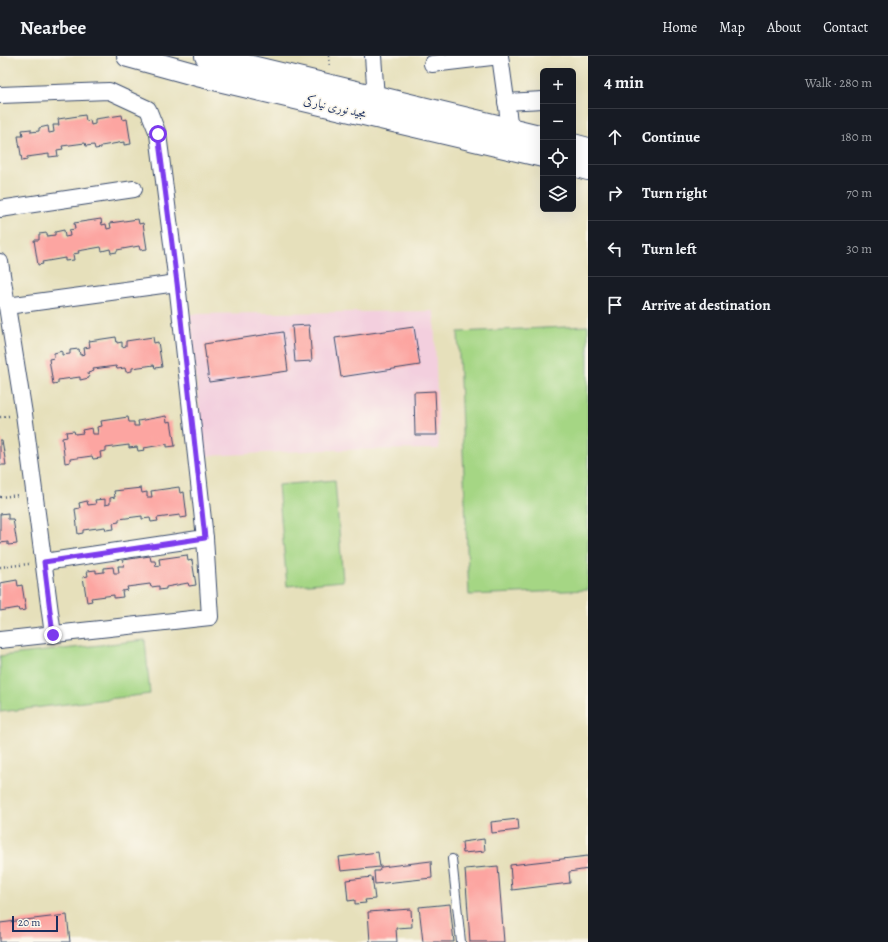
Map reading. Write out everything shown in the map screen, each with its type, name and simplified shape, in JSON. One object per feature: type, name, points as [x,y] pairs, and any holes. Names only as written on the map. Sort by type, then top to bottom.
[{"type":"main road","name":"مجید نوری نیارکی","points":[[128,56],[197,75],[374,107],[510,129],[540,136]]},
{"type":"main road","name":"مجید نوری نیارکی","points":[[206,56],[540,155]]},
{"type":"main road","points":[[576,146],[588,149]]},
{"type":"main road","points":[[576,166],[588,169]]},
{"type":"street","points":[[372,56],[374,107]]},
{"type":"street","points":[[432,64],[500,56],[510,129]]},
{"type":"street","points":[[0,95],[109,91],[148,109],[158,134],[177,283],[205,538],[210,618],[0,640]]},
{"type":"street","points":[[506,102],[540,100]]},
{"type":"street","points":[[0,209],[134,189]]},
{"type":"street","points":[[0,262],[24,414],[53,635]]},
{"type":"street","points":[[7,306],[177,283]]},
{"type":"street","points":[[44,562],[205,538]]},
{"type":"lane","points":[[452,859],[461,942]]},
{"type":"path","points":[[0,567],[44,562]]},
{"type":"shaded area","points":[[434,311],[439,449],[326,450],[204,456],[190,314]]},
{"type":"green space","points":[[588,326],[588,590],[469,595],[458,332]]},
{"type":"green space","points":[[335,480],[343,581],[287,586],[278,485]]},
{"type":"green space","points":[[145,640],[150,694],[0,712],[0,656]]},
{"type":"building","points":[[85,115],[86,121],[90,120],[91,125],[95,124],[95,119],[122,115],[123,120],[127,119],[131,144],[124,145],[124,142],[101,146],[101,148],[95,149],[94,145],[86,146],[85,143],[62,146],[63,149],[57,150],[58,156],[49,157],[49,154],[27,157],[27,160],[22,161],[18,136],[23,136],[22,130],[31,129],[31,132],[39,131],[39,128],[48,126],[49,133],[54,132],[53,125],[59,125],[58,119]]},
{"type":"building","points":[[101,219],[102,225],[106,224],[107,229],[111,228],[110,223],[138,219],[139,224],[143,223],[147,249],[140,250],[139,246],[117,250],[117,252],[111,253],[110,249],[102,251],[101,247],[78,251],[79,253],[73,254],[74,260],[65,261],[65,258],[42,262],[43,264],[38,265],[34,240],[39,240],[39,234],[47,233],[47,236],[55,235],[55,232],[64,230],[65,237],[70,236],[69,230],[75,229],[74,223]]},
{"type":"building","points":[[309,325],[312,361],[295,362],[292,326]]},
{"type":"building","points":[[414,327],[420,365],[341,377],[335,338]]},
{"type":"building","points":[[283,332],[288,371],[209,382],[204,344]]},
{"type":"building","points":[[116,337],[117,343],[122,342],[122,347],[126,346],[126,341],[153,337],[154,343],[158,342],[162,367],[155,368],[154,365],[132,368],[132,371],[126,372],[125,368],[117,369],[116,366],[93,369],[94,371],[88,373],[89,378],[80,380],[80,377],[58,380],[58,383],[53,384],[49,359],[54,358],[54,353],[62,351],[62,355],[70,354],[70,350],[79,349],[80,355],[85,354],[84,348],[90,347],[89,341]]},
{"type":"building","points":[[435,391],[437,435],[415,435],[414,392]]},
{"type":"building","points":[[166,416],[167,422],[171,421],[175,446],[167,447],[167,444],[144,448],[145,450],[138,451],[137,447],[129,448],[129,445],[106,448],[106,451],[100,452],[101,458],[93,459],[92,456],[70,459],[70,462],[65,463],[62,438],[67,437],[66,432],[74,431],[75,434],[83,433],[82,430],[92,428],[93,434],[98,434],[97,427],[102,426],[101,421],[128,417],[129,422],[134,422],[134,426],[139,426],[138,421]]},
{"type":"building","points":[[0,440],[2,440],[6,465],[0,465]]},
{"type":"building","points":[[179,487],[180,493],[184,492],[187,517],[180,518],[180,515],[157,518],[158,521],[151,522],[150,518],[142,519],[142,516],[119,519],[119,522],[113,523],[114,529],[106,530],[105,527],[83,530],[83,533],[78,534],[75,509],[80,508],[79,503],[87,501],[88,505],[96,504],[95,500],[105,499],[105,505],[110,504],[110,498],[115,497],[114,491],[141,488],[142,493],[147,492],[147,497],[152,497],[151,491]]},
{"type":"building","points":[[8,513],[8,519],[13,519],[17,544],[8,545],[8,542],[0,543],[0,514]]},
{"type":"building","points":[[187,555],[188,561],[192,560],[196,585],[189,586],[188,583],[166,587],[166,589],[159,590],[159,586],[151,587],[150,584],[127,587],[128,590],[122,591],[123,597],[114,598],[114,595],[91,598],[92,601],[87,602],[83,577],[88,576],[87,571],[96,570],[96,573],[104,572],[104,568],[113,567],[114,573],[119,573],[118,566],[124,566],[123,560],[150,556],[151,561],[155,561],[156,566],[160,565],[159,559]]},
{"type":"building","points":[[17,580],[18,586],[22,585],[26,610],[19,611],[18,608],[0,611],[0,583]]},
{"type":"building","points":[[518,819],[519,830],[492,833],[491,822]]},
{"type":"building","points":[[484,839],[485,851],[463,853],[462,842]]},
{"type":"building","points":[[378,852],[380,867],[341,871],[339,857]]},
{"type":"building","points":[[588,856],[588,869],[569,872],[570,883],[512,890],[510,865]]},
{"type":"building","points":[[431,861],[432,878],[375,884],[374,871],[379,871],[381,867]]},
{"type":"building","points":[[498,866],[504,942],[470,942],[465,869]]},
{"type":"building","points":[[372,877],[375,899],[365,900],[366,903],[355,904],[355,900],[348,901],[346,880]]},
{"type":"building","points":[[450,904],[454,942],[423,942],[419,907]]},
{"type":"building","points":[[411,909],[412,927],[396,928],[397,942],[370,942],[368,912]]},
{"type":"building","points":[[67,915],[70,942],[0,942],[0,923]]},
{"type":"route","points":[[53,635],[44,562],[205,538],[177,283],[158,134]]}]
